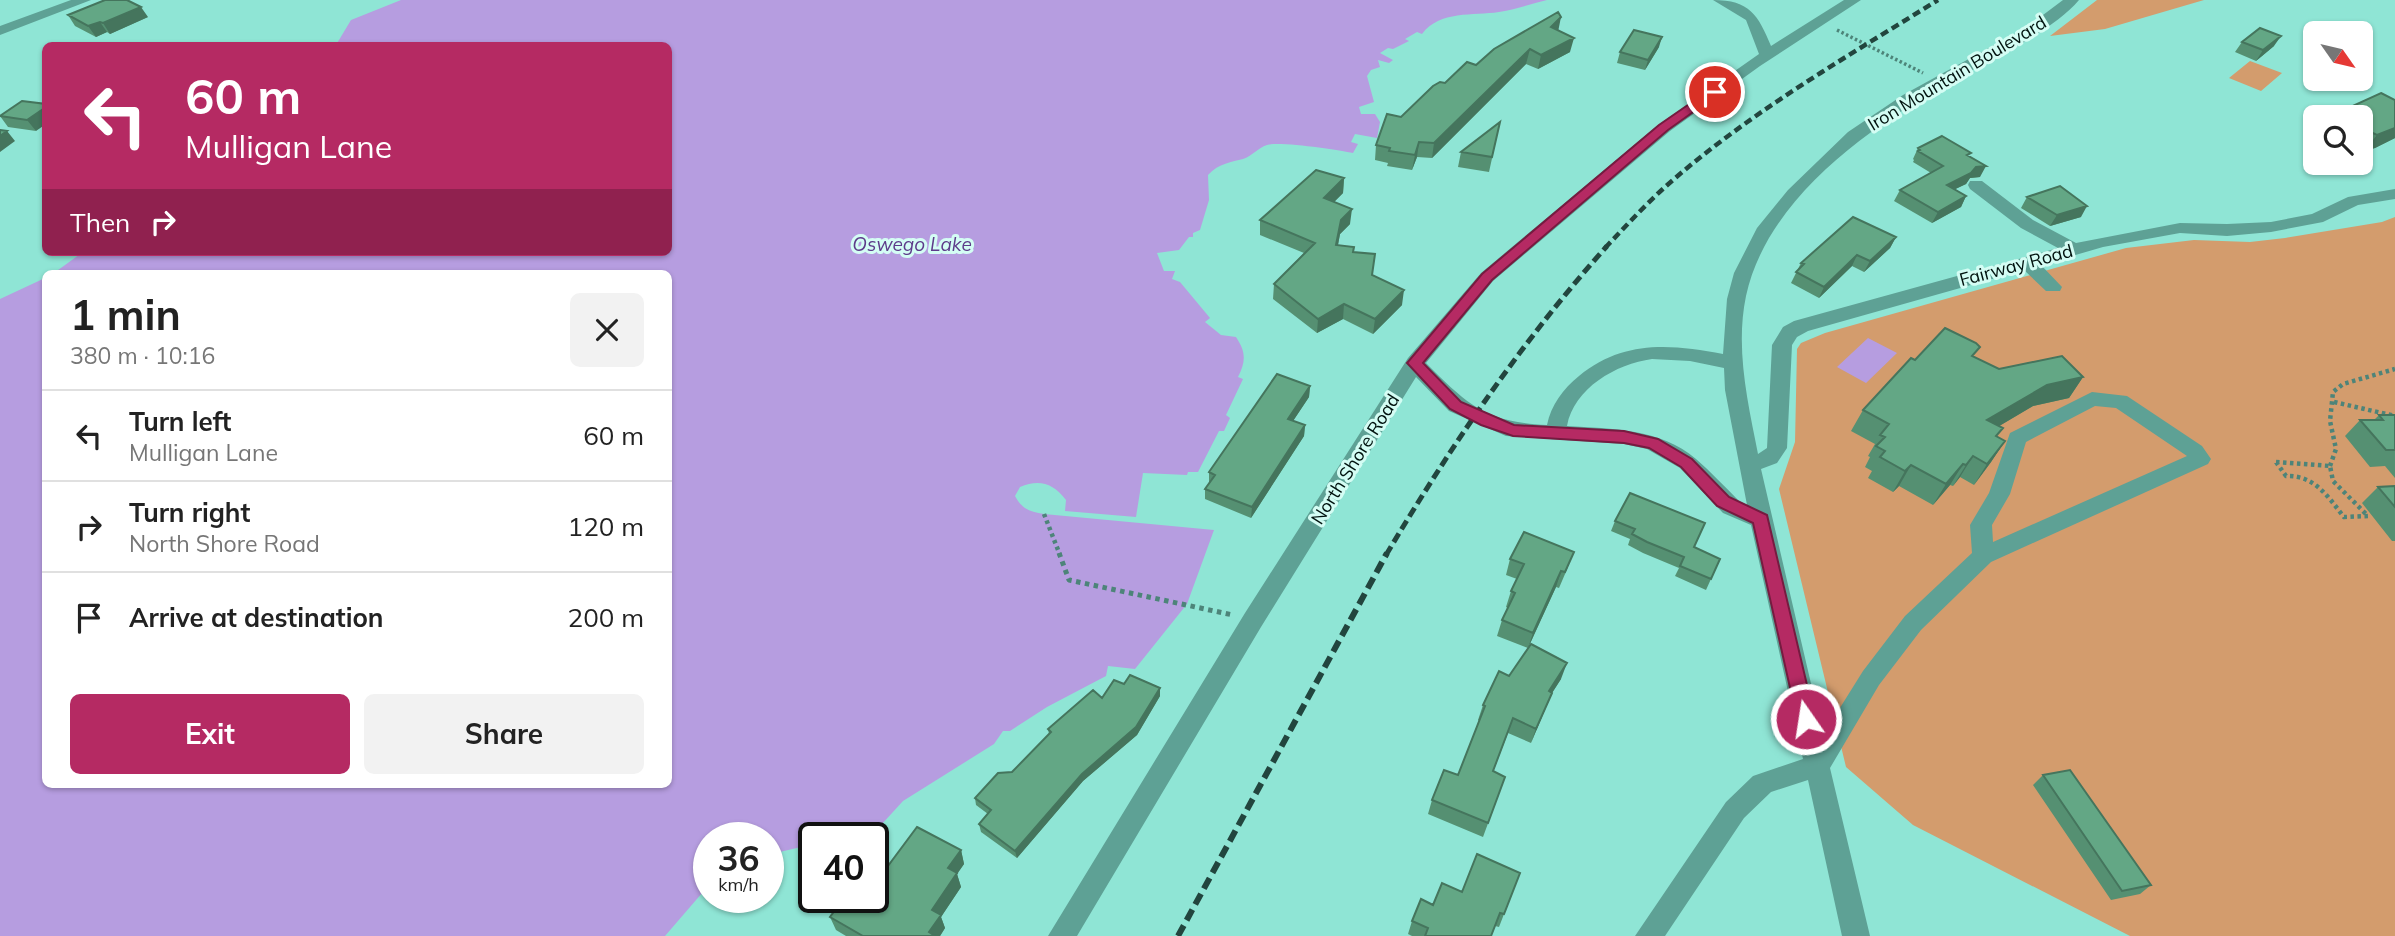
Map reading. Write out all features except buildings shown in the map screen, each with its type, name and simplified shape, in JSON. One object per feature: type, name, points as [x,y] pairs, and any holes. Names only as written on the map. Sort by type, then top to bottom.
[{"type":"street","points":[[0,31],[84,0]]},
{"type":"street","points":[[1720,0],[1752,18],[1767,55]]},
{"type":"street","name":"North Shore Road","points":[[1062,936],[1253,620],[1415,363],[1487,277],[1664,128],[1767,55],[1854,0]]},
{"type":"street","name":"Iron Mountain Boulevard","points":[[1856,936],[1750,464],[1733,363],[1736,299],[1743,273],[1766,228],[1794,194],[1854,135],[1887,111],[2032,30],[2072,0]]},
{"type":"street","points":[[1976,185],[2027,224],[2073,249]]},
{"type":"street","name":"Fairway Road","points":[[1750,464],[1768,460],[1774,456],[1777,448],[1782,345],[1790,332],[1801,326],[2073,249],[2180,228],[2227,230],[2271,227],[2317,218],[2354,201],[2395,194]]},
{"type":"street","points":[[2026,262],[2053,287]]},
{"type":"street","points":[[1556,434],[1556,419],[1562,406],[1573,394],[1606,364],[1633,352],[1685,354],[1733,363]]},
{"type":"street","points":[[1415,363],[1456,405],[1472,415],[1513,431],[1624,437],[1653,443],[1687,463],[1723,501],[1761,520]]},
{"type":"street","points":[[1649,936],[1735,810],[1762,784],[1789,773],[1817,767],[1871,678],[1913,623],[1983,556],[2201,458],[2195,451],[2120,401],[2092,399],[2017,438],[1999,494],[1981,525],[1983,556]]},
{"type":"path","points":[[1821,21],[1879,53],[1940,81]]},
{"type":"path","points":[[2330,466],[2276,462],[2286,476],[2297,474],[2314,481],[2343,517],[2368,516],[2333,481],[2330,466],[2336,449],[2330,421],[2333,392],[2343,384],[2395,369]]},
{"type":"path","points":[[2334,402],[2395,416]]},
{"type":"path","points":[[1044,514],[1069,580],[1253,620]]},
{"type":"shaded area","points":[[2097,0],[2204,0],[2105,29],[2050,36]]},
{"type":"shaded area","points":[[2250,61],[2282,73],[2261,91],[2229,78]]},
{"type":"shaded area","points":[[2395,217],[2395,936],[2130,936],[1913,825],[1846,767],[1779,489],[1795,442],[1797,349],[1801,343],[1825,333],[2126,248],[2194,240],[2250,242],[2285,238],[2382,222]]},
{"type":"water","name":"Oswego Lake","points":[[401,0],[1547,0],[1499,12],[1447,18],[1429,26],[1422,34],[1417,32],[1405,39],[1409,41],[1380,53],[1393,60],[1389,63],[1378,60],[1380,67],[1371,70],[1367,76],[1374,102],[1359,107],[1361,114],[1375,114],[1380,122],[1377,138],[1355,134],[1351,142],[1358,144],[1353,153],[1296,145],[1267,145],[1246,158],[1221,165],[1208,175],[1209,200],[1200,230],[1193,233],[1193,237],[1189,237],[1179,250],[1157,253],[1164,271],[1175,271],[1172,279],[1180,282],[1210,318],[1205,322],[1221,335],[1236,337],[1242,347],[1244,361],[1238,377],[1243,379],[1226,415],[1230,418],[1224,431],[1219,431],[1198,472],[1188,472],[1187,475],[1143,473],[1136,517],[1065,511],[1066,500],[1045,484],[1033,483],[1020,487],[1015,496],[1024,507],[1039,513],[1214,530],[1187,604],[1135,669],[1108,666],[1106,676],[1047,707],[1010,731],[1003,731],[994,744],[903,801],[884,822],[798,822],[798,848],[784,851],[784,822],[693,822],[693,904],[665,936],[0,936],[0,299],[42,279],[42,788],[672,788],[672,270],[58,270],[77,256],[672,256],[672,42],[338,42],[351,20]]},
{"type":"water","points":[[1868,338],[1897,353],[1866,383],[1837,367]]},
{"type":"railway","points":[[1605,248],[1665,187],[1729,135],[1797,88],[1938,0]]},
{"type":"railway","points":[[1386,555],[1489,395],[1546,319],[1607,246]]},
{"type":"railway","points":[[1178,936],[1387,553]]},
{"type":"route","points":[[1715,92],[1664,128],[1487,277],[1415,363],[1456,405],[1472,415],[1513,431],[1624,437],[1653,443],[1687,463],[1731,507],[1761,520],[1806,719]]}]
